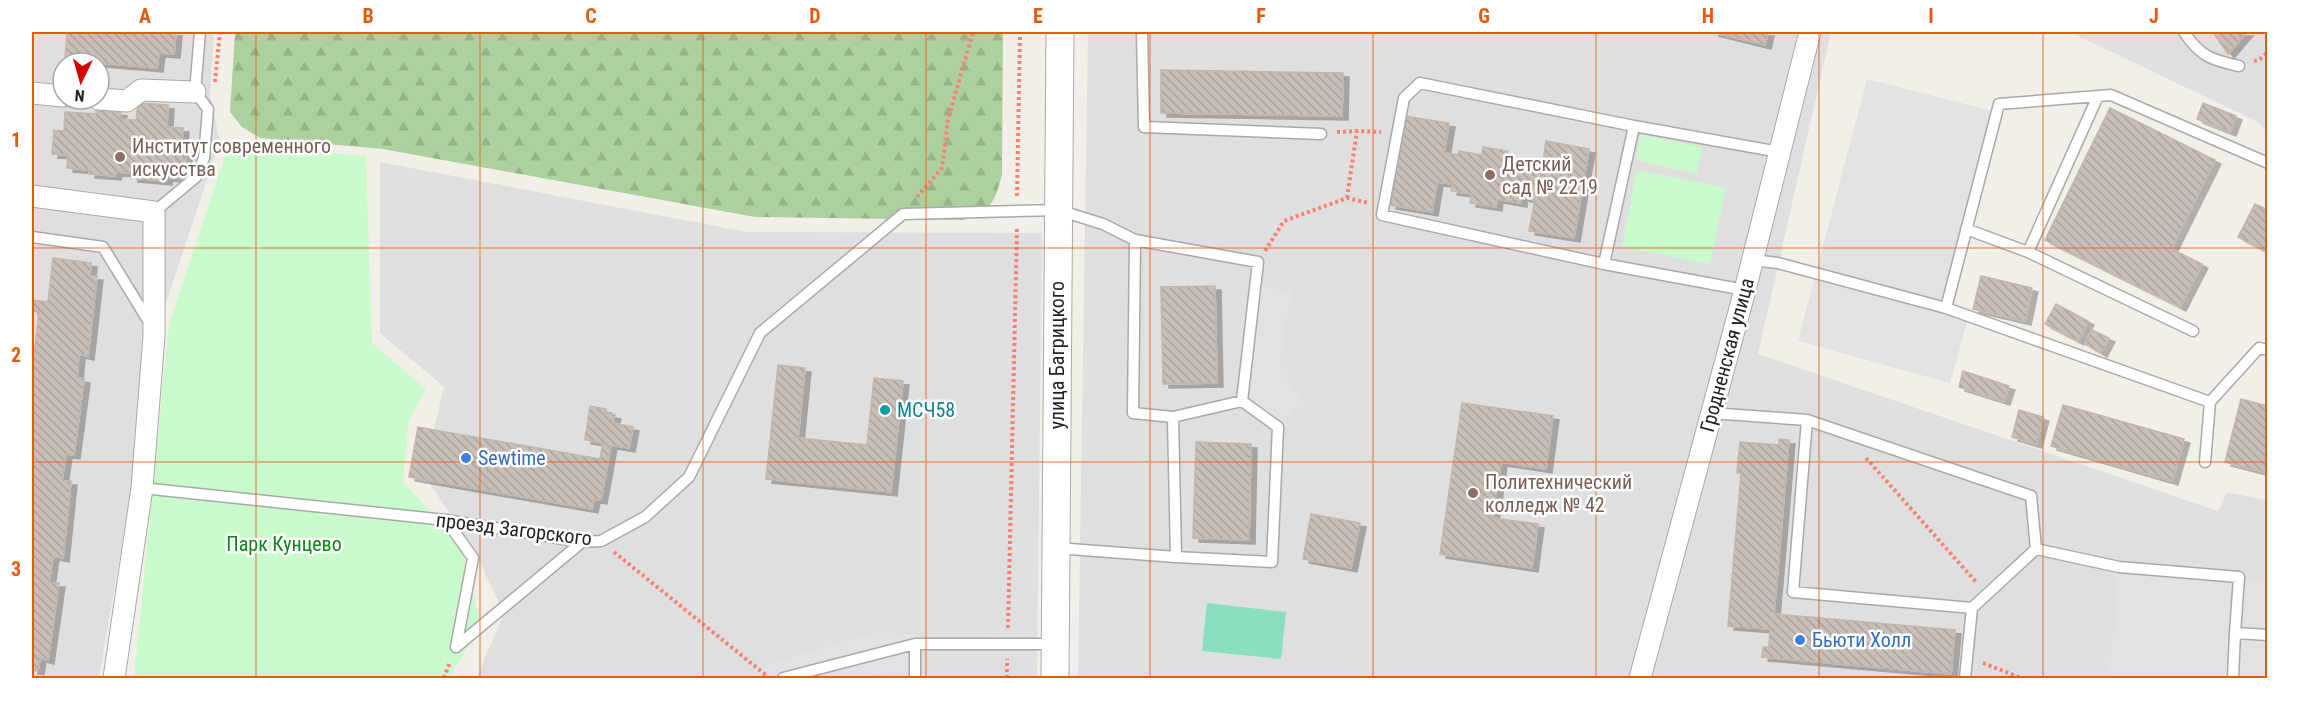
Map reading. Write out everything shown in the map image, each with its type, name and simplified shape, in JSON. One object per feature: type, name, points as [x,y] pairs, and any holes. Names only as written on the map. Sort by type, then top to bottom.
[{"type":"street","name":"улица Багрицкого","points":[[1055,678],[1060,32]]},
{"type":"street","name":"Гродненская улица","points":[[1644,677],[1810,32]]},
{"type":"street","points":[[111,100],[127,101],[141,90],[195,92]]},
{"type":"street","points":[[32,93],[51,95]]},
{"type":"street","points":[[32,196],[154,212],[154,336],[142,488],[114,678]]},
{"type":"lane","points":[[154,212],[196,177],[204,158],[208,109],[195,92],[200,32]]},
{"type":"lane","points":[[1142,32],[1144,127],[1321,134]]},
{"type":"lane","points":[[2184,32],[2195,48],[2217,61],[2239,66]]},
{"type":"lane","points":[[1745,290],[1604,264],[1382,215],[1404,98],[1420,83],[1780,153]]},
{"type":"lane","points":[[1946,308],[1999,104],[2111,95],[2268,163]]},
{"type":"lane","points":[[2028,252],[2098,96]]},
{"type":"lane","points":[[1604,264],[1634,126]]},
{"type":"lane","points":[[903,214],[1058,210],[1103,224],[1135,240],[1258,261],[1242,401]]},
{"type":"lane","name":"проезд Загорского","points":[[142,488],[446,520],[582,542],[601,541],[645,517],[689,477],[760,333],[903,214]]},
{"type":"lane","points":[[1966,229],[2028,252],[2193,331]]},
{"type":"lane","points":[[32,237],[103,247],[146,315],[154,336]]},
{"type":"lane","points":[[1056,548],[1272,562],[1278,427],[1242,401],[1173,417],[1133,413],[1135,240]]},
{"type":"lane","points":[[1752,260],[1778,263],[1946,308],[2210,402]]},
{"type":"lane","points":[[2205,462],[2210,402],[2259,348],[2268,350]]},
{"type":"lane","points":[[1711,412],[1807,420],[2031,496],[2036,549]]},
{"type":"lane","points":[[1173,417],[1176,557]]},
{"type":"lane","points":[[1807,420],[1793,592],[1972,608]]},
{"type":"lane","points":[[446,520],[473,558],[456,647],[582,542]]},
{"type":"lane","points":[[1965,678],[1972,608],[2036,549]]},
{"type":"lane","points":[[2036,549],[2119,567],[2239,577],[2233,678]]},
{"type":"lane","points":[[2235,633],[2268,635]]},
{"type":"lane","points":[[915,644],[915,678]]},
{"type":"lane","points":[[783,678],[915,644],[1055,645]]},
{"type":"path","points":[[208,109],[214,96],[220,32]]},
{"type":"path","points":[[903,214],[942,168],[948,119],[973,32]]},
{"type":"path","points":[[1007,678],[1020,32]]},
{"type":"path","points":[[1347,198],[1357,131],[1371,130],[1397,135]]},
{"type":"path","points":[[1258,261],[1284,220],[1347,198],[1384,205]]},
{"type":"path","points":[[1844,433],[1987,594]]},
{"type":"path","points":[[601,541],[770,678]]},
{"type":"path","points":[[1967,656],[2021,678]]},
{"type":"shaded area","points":[[32,32],[214,32],[210,95],[220,141],[160,321],[99,678],[32,678]]},
{"type":"shaded area","points":[[1088,32],[1831,32],[1758,354],[2218,511],[2227,492],[2267,500],[2267,678],[1078,678]]},
{"type":"shaded area","points":[[2070,32],[2267,32],[2267,131],[2256,121]]},
{"type":"shaded area","points":[[1867,79],[1997,112],[1946,308],[1969,315],[1950,383],[1798,341]]},
{"type":"shaded area","points":[[380,162],[747,232],[1042,233],[1037,678],[476,678],[504,614],[473,547],[423,474],[444,387],[380,333]]},
{"type":"shaded area","points":[[1255,287],[1291,291],[1279,369],[1301,399],[1278,427],[1242,401]]},
{"type":"shaded area","points":[[2119,567],[2267,580],[2266,678],[2109,678]]},
{"type":"shaded area","points":[[872,633],[915,634],[915,669],[853,678],[758,678],[754,669]]},
{"type":"green space","points":[[235,32],[1003,32],[1002,175],[990,205],[979,213],[962,220],[755,217],[383,149],[260,138],[242,127],[230,112]]},
{"type":"green space","points":[[1641,135],[1702,147],[1697,174],[1636,160]]},
{"type":"green space","name":"Парк Кунцево","points":[[229,144],[366,156],[372,343],[426,389],[409,420],[403,482],[461,545],[481,625],[449,678],[134,678],[169,324]]},
{"type":"green space","points":[[1637,170],[1726,188],[1710,264],[1622,247]]},
{"type":"green space","points":[[1207,603],[1286,612],[1281,659],[1202,651]]},
{"type":"building","points":[[67,32],[176,32],[174,54],[159,53],[157,68],[111,64],[111,51],[66,51]]},
{"type":"building","points":[[1712,32],[1768,32],[1765,45]]},
{"type":"building","points":[[2213,32],[2247,32],[2228,54]]},
{"type":"building","points":[[1161,70],[1343,73],[1342,116],[1161,113]]},
{"type":"building","points":[[138,103],[168,105],[167,127],[183,128],[181,153],[186,153],[185,179],[166,177],[166,181],[132,178],[132,173],[116,172],[115,176],[89,174],[89,170],[67,168],[68,155],[52,154],[54,130],[64,131],[65,112],[96,114],[96,111],[111,111],[121,112],[120,119],[136,120]]},
{"type":"building","points":[[2203,103],[2236,116],[2230,132],[2197,119]]},
{"type":"building","points":[[2110,108],[2215,160],[2171,249],[2202,264],[2180,307],[2045,240]]},
{"type":"building","name":"Детский сад № 2219","points":[[1404,116],[1449,123],[1444,153],[1458,155],[1459,151],[1482,155],[1483,147],[1508,151],[1506,159],[1527,163],[1526,167],[1542,169],[1546,141],[1589,149],[1574,238],[1529,231],[1535,200],[1521,197],[1521,203],[1497,199],[1496,207],[1470,203],[1472,194],[1451,191],[1453,184],[1437,182],[1432,212],[1390,205]]},
{"type":"building","points":[[2255,204],[2268,210],[2268,252],[2238,237]]},
{"type":"building","points":[[53,258],[91,263],[90,276],[97,276],[88,356],[79,354],[77,378],[84,379],[74,455],[66,454],[62,481],[71,481],[63,558],[53,556],[49,583],[59,583],[48,660],[40,658],[38,671],[32,670],[32,372],[39,312],[32,311],[32,300],[48,302]]},
{"type":"building","points":[[1981,276],[2032,288],[2025,321],[1973,309]]},
{"type":"building","points":[[1215,286],[1217,383],[1163,384],[1161,287]]},
{"type":"building","points":[[2056,304],[2088,321],[2078,341],[2045,324]]},
{"type":"building","points":[[2092,330],[2109,338],[2101,353],[2085,344]]},
{"type":"building","name":"МСЧ58","points":[[778,365],[805,368],[798,438],[867,445],[874,378],[903,381],[891,492],[766,479]]},
{"type":"building","points":[[1963,371],[2009,386],[2004,401],[1959,387]]},
{"type":"building","points":[[2241,399],[2268,406],[2268,473],[2225,462]]},
{"type":"building","name":"Политехнический колледж № 42","points":[[1462,403],[1553,416],[1546,469],[1501,462],[1493,518],[1538,524],[1532,568],[1440,554]]},
{"type":"building","points":[[2063,405],[2184,439],[2172,481],[2051,446]]},
{"type":"building","points":[[590,406],[606,409],[606,413],[615,415],[613,423],[633,427],[629,448],[611,445],[601,500],[594,499],[592,509],[409,477],[418,427],[600,459],[603,443],[585,440]]},
{"type":"building","points":[[2019,410],[2043,417],[2036,444],[2012,437]]},
{"type":"building","points":[[1779,439],[1789,440],[1774,614],[1955,630],[1951,674],[1762,657],[1763,647],[1769,647],[1770,629],[1728,626],[1741,473],[1737,473],[1740,442],[1779,445]]},
{"type":"building","points":[[1196,442],[1251,444],[1249,540],[1193,538]]},
{"type":"building","points":[[1311,514],[1360,523],[1351,568],[1303,559]]},
{"type":"place","name":"Институт современного искусства","points":[[120,157]]},
{"type":"place","name":"Детский сад № 2219","points":[[1490,175]]},
{"type":"place","name":"МСЧ58","points":[[885,410]]},
{"type":"place","name":"Sewtime","points":[[466,458]]},
{"type":"place","name":"Политехнический колледж № 42","points":[[1473,493]]},
{"type":"place","name":"Бьюти Холл","points":[[1800,640]]}]
